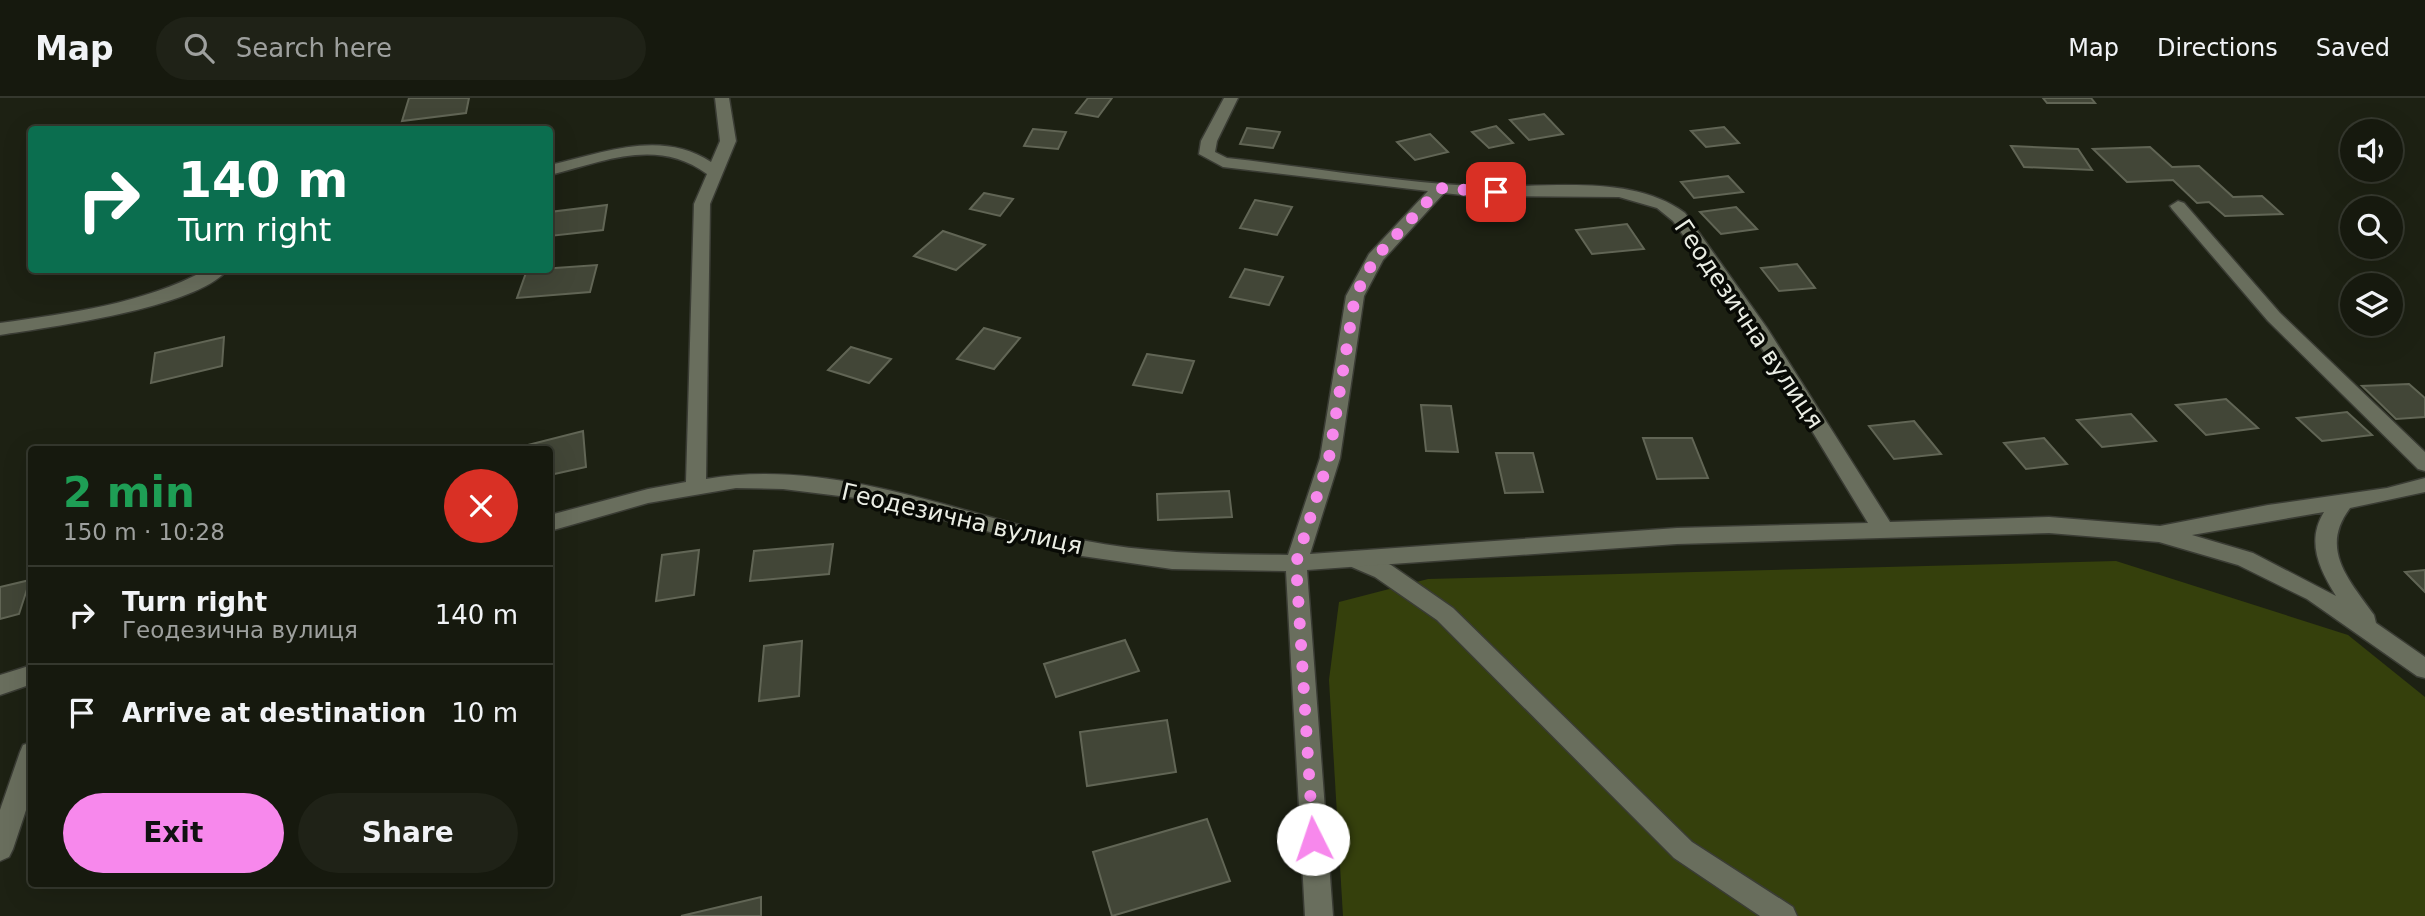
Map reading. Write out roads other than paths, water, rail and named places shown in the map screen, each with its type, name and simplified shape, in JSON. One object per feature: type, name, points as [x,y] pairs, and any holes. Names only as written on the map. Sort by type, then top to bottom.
[{"type":"street","points":[[695,487],[702,204],[728,141],[722,98]]},
{"type":"street","name":"Геодезична вулиця","points":[[1231,98],[1209,141],[1207,154],[1223,162],[1471,191],[1620,192],[1663,205],[1679,217],[1760,332],[1884,530]]},
{"type":"street","points":[[553,169],[654,149],[676,151],[694,158],[716,173]]},
{"type":"street","points":[[1319,916],[1296,563],[1329,458],[1355,296],[1375,258],[1440,188]]},
{"type":"street","points":[[2178,206],[2274,317],[2425,464]]},
{"type":"street","points":[[0,329],[68,319],[133,305],[177,292],[212,273]]},
{"type":"street","name":"Геодезична вулиця","points":[[553,522],[648,496],[736,481],[783,482],[864,492],[1082,548],[1172,561],[1296,563],[1677,536],[2049,525],[2159,534],[2245,559],[2315,593],[2425,669]]},
{"type":"street","name":"Геодезична вулиця","points":[[2159,534],[2387,495],[2425,485]]},
{"type":"street","points":[[2343,502],[2328,524],[2325,548],[2332,573],[2374,632]]},
{"type":"street","points":[[1355,559],[1383,571],[1444,614],[1683,850],[1783,916]]},
{"type":"street","points":[[0,685],[28,675]]},
{"type":"street","points":[[0,849],[28,764]]}]
